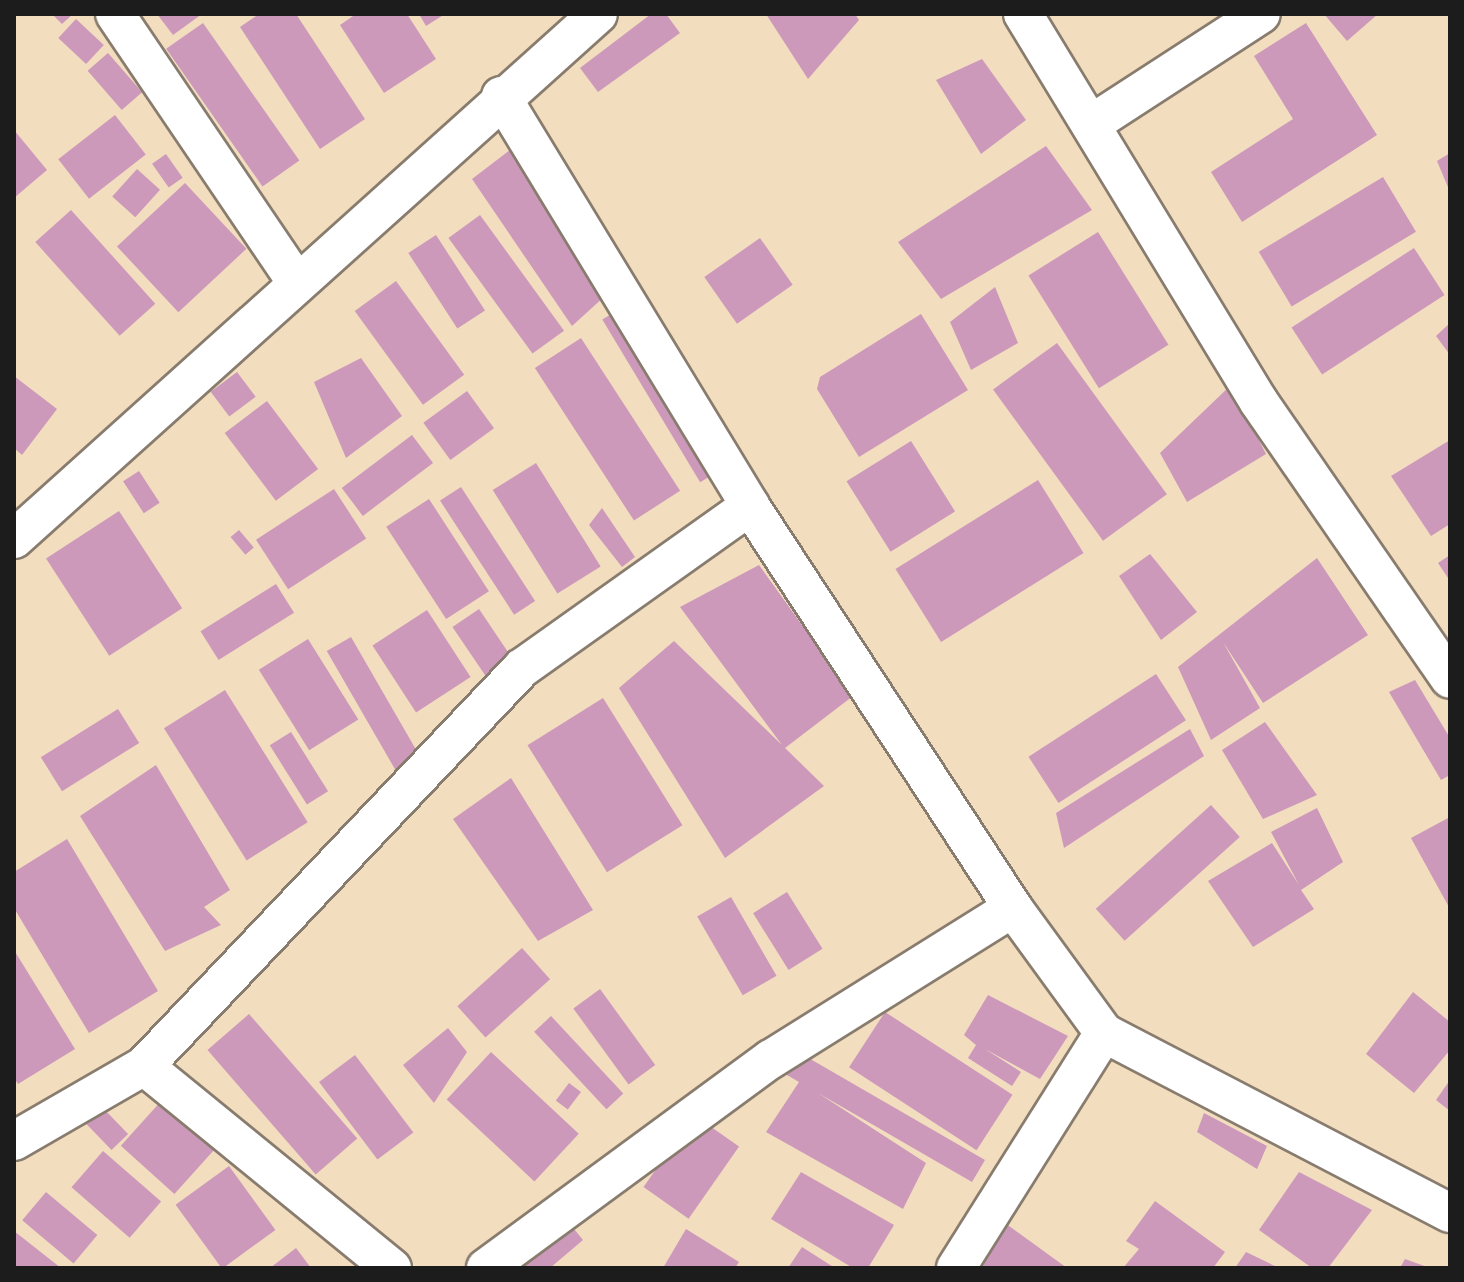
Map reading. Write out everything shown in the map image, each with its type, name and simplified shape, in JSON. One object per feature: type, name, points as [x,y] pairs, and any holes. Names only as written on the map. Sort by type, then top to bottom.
[{"type":"street","points":[[115,14],[295,280]]},
{"type":"street","points":[[14,539],[295,280],[598,14]]},
{"type":"street","points":[[1023,14],[1093,123],[1259,402],[1450,679]]},
{"type":"street","points":[[1093,123],[1261,14]]},
{"type":"street","points":[[501,96],[750,506],[1013,908],[1104,1033],[1450,1213]]},
{"type":"street","points":[[14,1141],[144,1066],[522,668],[750,506]]},
{"type":"street","points":[[486,1268],[771,1059],[1013,908]]},
{"type":"street","points":[[956,1268],[1104,1033]]},
{"type":"street","points":[[144,1066],[392,1268]]},
{"type":"building","points":[[52,14],[73,14],[62,24]]},
{"type":"building","points":[[157,14],[202,14],[173,35]]},
{"type":"building","points":[[259,14],[296,14],[365,119],[320,149],[240,27]]},
{"type":"building","points":[[356,14],[407,14],[436,59],[384,93],[340,25]]},
{"type":"building","points":[[419,14],[445,14],[426,26]]},
{"type":"building","points":[[651,14],[666,14],[680,33],[598,92],[580,68]]},
{"type":"building","points":[[766,14],[855,14],[859,20],[808,79]]},
{"type":"building","points":[[1324,14],[1378,14],[1347,41]]},
{"type":"building","points":[[76,19],[104,45],[86,64],[58,38]]},
{"type":"building","points":[[203,23],[299,161],[262,186],[166,49]]},
{"type":"building","points":[[1306,23],[1377,135],[1242,222],[1211,172],[1293,119],[1254,56]]},
{"type":"building","points":[[108,53],[142,92],[122,110],[88,71]]},
{"type":"building","points":[[982,59],[1026,120],[981,154],[936,80]]},
{"type":"building","points":[[115,115],[146,154],[89,199],[58,159]]},
{"type":"building","points":[[14,130],[47,170],[14,198]]},
{"type":"building","points":[[1046,146],[1092,210],[941,299],[898,242]]},
{"type":"building","points":[[514,147],[605,296],[572,326],[472,179]]},
{"type":"building","points":[[1450,153],[1450,192],[1437,161]]},
{"type":"building","points":[[166,154],[183,178],[169,188],[152,164]]},
{"type":"building","points":[[137,169],[160,190],[135,217],[112,196]]},
{"type":"building","points":[[1383,177],[1416,232],[1292,307],[1259,252]]},
{"type":"building","points":[[185,183],[246,249],[178,312],[117,246]]},
{"type":"building","points":[[71,210],[155,304],[120,336],[35,242]]},
{"type":"building","points":[[480,215],[564,331],[533,354],[448,238]]},
{"type":"building","points":[[1098,232],[1168,345],[1099,388],[1028,275]]},
{"type":"building","points":[[436,235],[485,310],[457,328],[408,253]]},
{"type":"building","points":[[760,238],[793,285],[737,324],[704,277]]},
{"type":"building","points":[[1414,248],[1444,295],[1322,374],[1292,328]]},
{"type":"building","points":[[396,281],[464,375],[423,405],[355,311]]},
{"type":"building","points":[[995,287],[1018,343],[971,370],[950,322]]},
{"type":"building","points":[[628,304],[726,467],[700,482],[602,319]]},
{"type":"building","points":[[921,314],[968,390],[859,457],[817,389],[820,377]]},
{"type":"building","points":[[1450,323],[1450,355],[1436,336]]},
{"type":"building","points":[[581,338],[680,491],[634,521],[535,368]]},
{"type":"building","points":[[1057,343],[1167,494],[1103,541],[993,389]]},
{"type":"building","points":[[361,358],[402,416],[346,458],[314,382]]},
{"type":"building","points":[[237,372],[256,397],[229,417],[211,392]]},
{"type":"building","points":[[14,376],[57,409],[22,455],[14,448]]},
{"type":"building","points":[[1231,385],[1266,454],[1187,502],[1160,453]]},
{"type":"building","points":[[467,391],[494,428],[450,460],[423,423]]},
{"type":"building","points":[[267,401],[318,469],[276,501],[225,433]]},
{"type":"building","points":[[412,435],[433,463],[363,516],[342,488]]},
{"type":"building","points":[[1450,440],[1450,524],[1431,536],[1391,476]]},
{"type":"building","points":[[911,441],[955,511],[891,552],[847,481]]},
{"type":"building","points":[[536,463],[601,566],[557,593],[493,490]]},
{"type":"building","points":[[139,471],[160,503],[144,513],[123,481]]},
{"type":"building","points":[[1038,480],[1084,553],[941,642],[896,569]]},
{"type":"building","points":[[461,487],[535,601],[514,615],[440,501]]},
{"type":"building","points":[[334,489],[366,538],[288,589],[256,540]]},
{"type":"building","points":[[429,499],[489,591],[446,619],[386,527]]},
{"type":"building","points":[[602,508],[635,557],[622,567],[589,525]]},
{"type":"building","points":[[119,511],[182,608],[109,656],[46,558]]},
{"type":"building","points":[[239,530],[254,548],[245,555],[231,537]]},
{"type":"building","points":[[1150,554],[1197,612],[1161,640],[1119,576]]},
{"type":"building","points":[[1450,555],[1450,581],[1438,563]]},
{"type":"building","points":[[1317,558],[1368,635],[1263,703],[1223,642],[1260,708],[1211,740],[1178,667]]},
{"type":"building","points":[[759,565],[853,696],[785,748],[824,786],[725,858],[619,688],[674,641],[782,745],[680,607]]},
{"type":"building","points":[[276,584],[294,613],[219,660],[201,631]]},
{"type":"building","points":[[479,609],[518,666],[491,684],[452,627]]},
{"type":"building","points":[[427,610],[471,677],[416,712],[372,645]]},
{"type":"building","points":[[351,637],[425,764],[400,778],[327,651]]},
{"type":"building","points":[[308,639],[358,720],[309,750],[259,670]]},
{"type":"building","points":[[1156,674],[1186,720],[1058,803],[1029,757]]},
{"type":"building","points":[[1415,680],[1450,738],[1450,775],[1441,780],[1389,692]]},
{"type":"building","points":[[225,690],[308,822],[247,860],[164,728]]},
{"type":"building","points":[[603,698],[682,825],[607,872],[528,745]]},
{"type":"building","points":[[118,709],[139,743],[62,791],[41,757]]},
{"type":"building","points":[[1265,722],[1317,795],[1263,819],[1222,750]]},
{"type":"building","points":[[1190,729],[1204,756],[1064,848],[1056,813]]},
{"type":"building","points":[[291,732],[328,791],[307,805],[270,745]]},
{"type":"building","points":[[156,765],[230,890],[204,907],[221,925],[165,951],[80,816]]},
{"type":"building","points":[[511,778],[593,910],[538,941],[453,819]]},
{"type":"building","points":[[1211,805],[1240,837],[1125,941],[1096,909]]},
{"type":"building","points":[[1317,808],[1343,862],[1301,890],[1314,909],[1253,947],[1208,881],[1272,843],[1299,885],[1271,832]]},
{"type":"building","points":[[1450,817],[1450,909],[1411,838]]},
{"type":"building","points":[[67,839],[158,991],[89,1033],[14,908],[14,872]]},
{"type":"building","points":[[787,892],[823,949],[789,970],[753,913]]},
{"type":"building","points":[[731,897],[777,976],[743,995],[697,917]]},
{"type":"building","points":[[522,948],[550,979],[485,1037],[457,1006]]},
{"type":"building","points":[[14,950],[75,1049],[18,1084],[14,1078]]},
{"type":"building","points":[[600,989],[655,1065],[629,1084],[573,1008]]},
{"type":"building","points":[[1413,992],[1450,1022],[1450,1050],[1414,1093],[1366,1054]]},
{"type":"building","points":[[988,995],[1068,1036],[1040,1079],[985,1049],[1021,1072],[1012,1086],[968,1058],[976,1045],[964,1035]]},
{"type":"building","points":[[885,1012],[1012,1095],[977,1150],[849,1067]]},
{"type":"building","points":[[249,1014],[357,1139],[316,1175],[207,1050]]},
{"type":"building","points":[[551,1016],[623,1094],[606,1109],[534,1032]]},
{"type":"building","points":[[448,1028],[467,1052],[434,1103],[403,1065]]},
{"type":"building","points":[[793,1049],[985,1160],[972,1182],[818,1093],[926,1163],[903,1209],[766,1132],[799,1082],[780,1071]]},
{"type":"building","points":[[491,1052],[579,1134],[534,1181],[447,1100]]},
{"type":"building","points":[[355,1055],[413,1132],[377,1160],[319,1082]]},
{"type":"building","points":[[1450,1080],[1450,1111],[1436,1100]]},
{"type":"building","points":[[569,1083],[581,1092],[568,1110],[556,1101]]},
{"type":"building","points":[[163,1099],[217,1147],[174,1194],[121,1146]]},
{"type":"building","points":[[101,1106],[128,1134],[112,1150],[84,1122]]},
{"type":"building","points":[[1204,1113],[1267,1146],[1257,1169],[1197,1132]]},
{"type":"building","points":[[694,1115],[739,1147],[689,1219],[644,1187]]},
{"type":"building","points":[[103,1151],[161,1202],[130,1238],[72,1187]]},
{"type":"building","points":[[229,1166],[275,1230],[222,1268],[176,1205]]},
{"type":"building","points":[[801,1172],[894,1225],[868,1268],[853,1268],[771,1219]]},
{"type":"building","points":[[1299,1172],[1372,1210],[1328,1268],[1312,1268],[1259,1230]]},
{"type":"building","points":[[46,1192],[97,1235],[74,1263],[22,1220]]},
{"type":"building","points":[[548,1197],[583,1240],[550,1268],[497,1268],[483,1252]]},
{"type":"building","points":[[1155,1201],[1225,1252],[1213,1268],[1123,1268],[1139,1249],[1126,1241]]},
{"type":"building","points":[[1005,1223],[1067,1268],[982,1268]]},
{"type":"building","points":[[686,1229],[739,1262],[735,1268],[663,1268]]},
{"type":"building","points":[[14,1231],[61,1268],[14,1268]]},
{"type":"building","points":[[802,1247],[835,1268],[788,1268]]},
{"type":"building","points":[[296,1248],[311,1268],[270,1268]]},
{"type":"building","points":[[1246,1252],[1279,1268],[1235,1268]]},
{"type":"building","points":[[1405,1259],[1430,1268],[1400,1268]]}]
